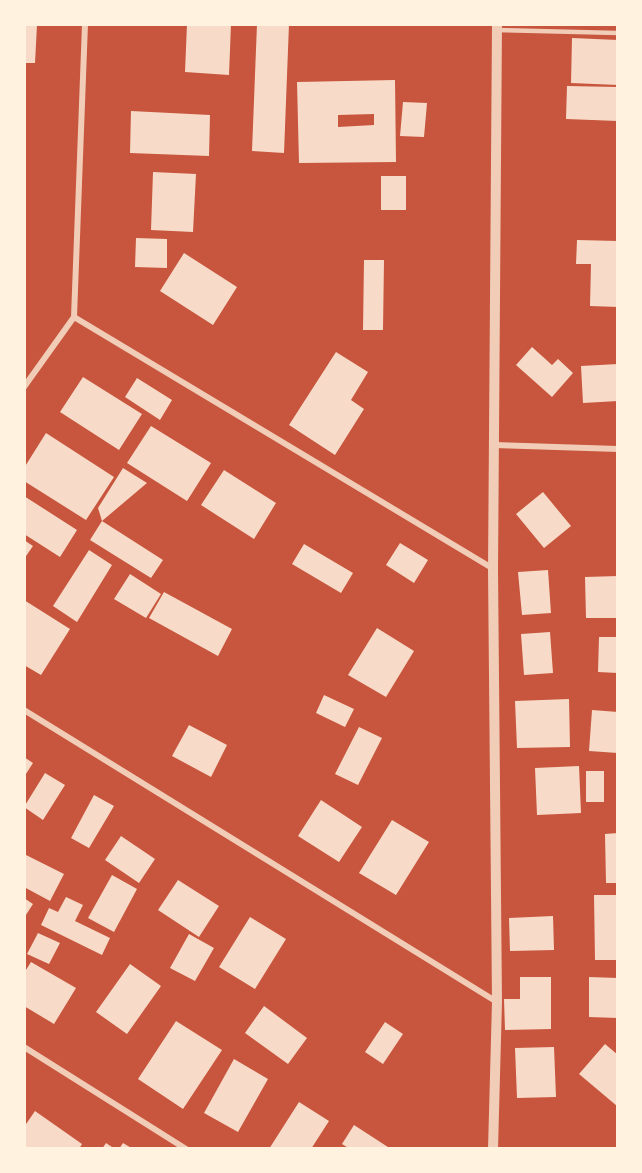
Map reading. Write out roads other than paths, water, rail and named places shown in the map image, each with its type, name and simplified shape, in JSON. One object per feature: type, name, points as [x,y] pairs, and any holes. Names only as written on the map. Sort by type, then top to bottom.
[{"type":"street","points":[[24,387],[74,317],[85,24]]},
{"type":"street","points":[[493,1149],[497,1002],[493,568],[496,27]]},
{"type":"street","points":[[74,317],[493,568]]},
{"type":"street","points":[[494,445],[618,449]]},
{"type":"street","points":[[24,710],[497,1002]]},
{"type":"street","points":[[24,1047],[186,1149]]},
{"type":"lane","points":[[496,27],[618,33]]}]
